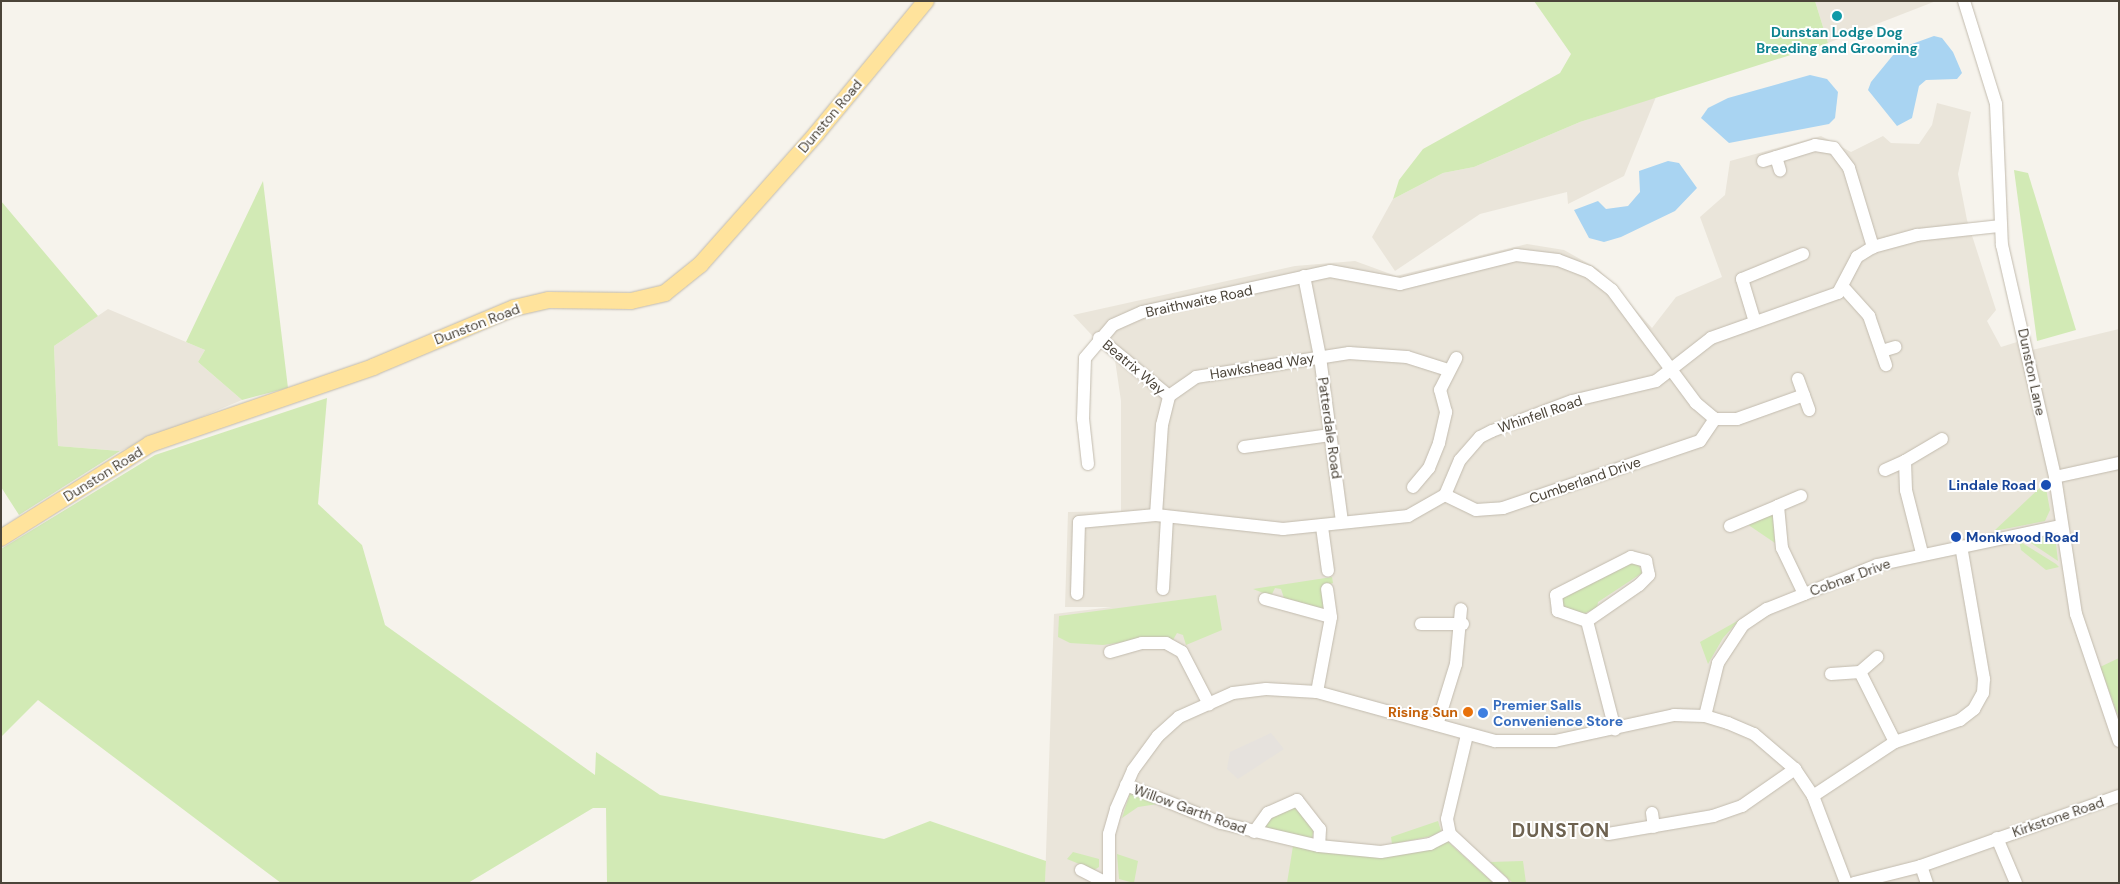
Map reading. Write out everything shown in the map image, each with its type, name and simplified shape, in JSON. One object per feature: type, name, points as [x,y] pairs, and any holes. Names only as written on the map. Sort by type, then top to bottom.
[{"type":"main road","name":"Dunston Road","points":[[1,538],[150,444],[373,367],[514,308],[549,300],[630,301],[665,293],[700,265],[765,192],[926,1]]},
{"type":"street","name":"Dunston Lane","points":[[1964,1],[1996,104],[2000,226],[2055,477],[2076,614],[2118,737]]},
{"type":"street","points":[[1763,161],[1815,145],[1840,154],[1873,247]]},
{"type":"street","points":[[1776,157],[1780,170]]},
{"type":"street","points":[[1886,365],[1865,308],[1844,288],[1857,257],[1873,247],[1917,234],[2000,226]]},
{"type":"street","points":[[1755,322],[1742,279],[1803,254]]},
{"type":"street","name":"Braithwaite Road","points":[[1088,464],[1083,419],[1085,358],[1099,338],[1113,324],[1142,312],[1330,271],[1400,284],[1516,255],[1558,260],[1589,272],[1612,290],[1696,403],[1715,419]]},
{"type":"street","name":"Patterdale Road","points":[[1304,276],[1320,357],[1342,522]]},
{"type":"street","name":"Whinfell Road","points":[[1445,495],[1460,460],[1480,437],[1572,402],[1634,389],[1672,369],[1711,338],[1844,288]]},
{"type":"street","name":"Beatrix Way","points":[[1099,338],[1169,396]]},
{"type":"street","points":[[1882,351],[1895,347]]},
{"type":"street","name":"Hawkshead Way","points":[[1169,396],[1209,373],[1320,357],[1383,353],[1448,370]]},
{"type":"street","points":[[1413,487],[1429,468],[1439,443],[1446,412],[1440,390],[1448,370],[1456,358]]},
{"type":"street","points":[[1798,379],[1809,410]]},
{"type":"street","points":[[1715,419],[1737,419],[1804,395]]},
{"type":"street","points":[[1163,589],[1162,425],[1169,396]]},
{"type":"street","name":"Cumberland Drive","points":[[1445,495],[1476,510],[1503,508],[1700,440],[1715,419]]},
{"type":"street","points":[[1244,447],[1330,435]]},
{"type":"street","points":[[1885,470],[1905,461],[1942,439]]},
{"type":"street","points":[[1905,461],[1906,490],[1922,553]]},
{"type":"street","points":[[2055,477],[2119,463]]},
{"type":"street","points":[[1077,594],[1079,522],[1162,516],[1236,526],[1322,527],[1342,522],[1408,516],[1445,495]]},
{"type":"street","points":[[1730,526],[1801,496]]},
{"type":"street","points":[[1778,506],[1782,548],[1804,594]]},
{"type":"street","name":"Cobnar Drive","points":[[1705,716],[1718,663],[1743,625],[1767,609],[1877,564],[1922,553],[2062,526]]},
{"type":"street","points":[[1322,527],[1328,571]]},
{"type":"street","points":[[1813,796],[1895,742],[1960,720],[1983,693],[1961,546]]},
{"type":"street","points":[[1631,557],[1646,561],[1649,575],[1587,622],[1558,611],[1556,595],[1631,557]]},
{"type":"street","points":[[1318,692],[1331,617],[1328,588]]},
{"type":"street","points":[[1265,599],[1331,617]]},
{"type":"street","points":[[1437,725],[1456,664],[1463,624],[1461,609]]},
{"type":"street","points":[[1587,622],[1615,729]]},
{"type":"street","points":[[1420,624],[1463,624]]},
{"type":"street","points":[[1110,652],[1136,644],[1166,643],[1182,652],[1209,704]]},
{"type":"street","points":[[1831,674],[1860,672],[1877,657]]},
{"type":"street","points":[[1860,672],[1895,742]]},
{"type":"street","points":[[1081,870],[1108,883],[1109,834],[1126,785],[1158,736],[1179,717],[1233,693],[1266,689],[1318,692],[1467,735],[1534,743],[1615,729],[1657,718],[1705,716],[1754,734],[1795,769],[1813,796],[1846,883]]},
{"type":"street","points":[[1467,735],[1448,805],[1450,834],[1503,883]]},
{"type":"street","points":[[1608,834],[1654,827],[1742,806],[1795,769]]},
{"type":"street","name":"Willow Garth Road","points":[[1126,785],[1254,832],[1320,846],[1381,852],[1430,844],[1450,834]]},
{"type":"street","name":"Kirkstone Road","points":[[1854,883],[1921,866],[2119,796]]},
{"type":"street","name":"Willow Garth Road","points":[[1254,832],[1268,813],[1297,800],[1320,829],[1320,846]]},
{"type":"street","points":[[1652,813],[1654,827]]},
{"type":"street","name":"Kirkstone Road","points":[[1997,838],[2016,883]]},
{"type":"street","points":[[1921,866],[1927,883]]},
{"type":"shaded area","points":[[1815,1],[1936,1],[1828,43]]},
{"type":"shaded area","points":[[1656,97],[1624,176],[1568,204],[1567,192],[1480,214],[1395,271],[1372,237],[1393,199],[1443,173],[1474,167],[1580,122]]},
{"type":"shaded area","points":[[1937,103],[1971,112],[1958,174],[1967,220],[1996,310],[1987,321],[2001,347],[2017,342],[2020,353],[2119,329],[2119,883],[1045,883],[1054,614],[1112,607],[1065,607],[1068,512],[1121,511],[1121,401],[1115,360],[1073,315],[1295,266],[1355,261],[1396,276],[1527,244],[1564,250],[1598,269],[1652,328],[1676,297],[1722,277],[1700,217],[1725,195],[1730,161],[1821,136],[1851,152],[1883,136],[1891,143],[1919,144],[1932,125]]},
{"type":"shaded area","points":[[108,309],[205,350],[198,362],[242,400],[120,451],[58,446],[54,346]]},
{"type":"shaded area","points":[[1271,733],[1284,749],[1238,779],[1227,769],[1230,752]]},
{"type":"green space","points":[[1534,1],[1815,1],[1828,43],[1580,122],[1474,167],[1443,173],[1393,199],[1399,180],[1423,149],[1560,73],[1571,54]]},
{"type":"green space","points":[[2014,170],[2028,173],[2076,330],[2037,341]]},
{"type":"green space","points":[[263,181],[288,388],[242,400],[198,362],[205,350],[186,342]]},
{"type":"green space","points":[[1,201],[98,316],[54,346],[58,446],[120,451],[19,515],[1,487]]},
{"type":"green space","points":[[327,398],[318,504],[362,545],[385,625],[595,775],[596,752],[660,795],[884,839],[930,821],[1046,861],[1045,883],[607,883],[606,808],[593,808],[468,883],[281,883],[38,700],[1,737],[1,549],[155,455]]},
{"type":"green space","points":[[2045,483],[2050,510],[2045,521],[1994,531]]},
{"type":"green space","points":[[1773,514],[1775,543],[1744,522]]},
{"type":"green space","points":[[2046,536],[2056,544],[2058,561],[2025,539]]},
{"type":"green space","points":[[2019,541],[2059,567],[2046,570],[2021,550]]},
{"type":"green space","points":[[1630,562],[1638,562],[1642,573],[1598,602],[1597,608],[1583,614],[1566,611],[1560,602],[1561,598]]},
{"type":"green space","points":[[1332,577],[1333,583],[1321,587],[1324,609],[1284,598],[1281,589],[1275,588],[1271,596],[1253,589]]},
{"type":"green space","points":[[1216,595],[1222,630],[1186,645],[1183,635],[1177,633],[1173,640],[1157,637],[1103,645],[1070,643],[1058,637],[1059,616]]},
{"type":"green space","points":[[1739,620],[1723,638],[1708,664],[1700,642]]},
{"type":"green space","points":[[2119,658],[2119,718],[2100,667]]},
{"type":"green space","points":[[1130,793],[1158,804],[1138,807],[1122,818]]},
{"type":"green space","points":[[1294,807],[1314,827],[1312,839],[1262,827],[1276,814]]},
{"type":"green space","points":[[1438,821],[1441,831],[1432,836],[1392,844],[1391,837]]},
{"type":"green space","points":[[1447,841],[1493,883],[1287,883],[1293,846],[1330,851]]},
{"type":"green space","points":[[1073,852],[1099,859],[1099,867],[1094,870],[1067,859]]},
{"type":"green space","points":[[1117,854],[1138,861],[1134,883],[1119,879]]},
{"type":"green space","points":[[1523,861],[1526,883],[1513,883],[1490,862]]},
{"type":"water","points":[[1934,36],[1942,38],[1953,52],[1962,73],[1957,79],[1926,80],[1919,86],[1912,118],[1897,126],[1868,90],[1871,82],[1898,49]]},
{"type":"water","points":[[1810,75],[1827,79],[1838,92],[1835,118],[1829,124],[1729,143],[1701,118],[1708,108],[1728,98]]},
{"type":"water","points":[[1668,161],[1679,163],[1697,188],[1675,211],[1621,237],[1604,242],[1589,238],[1574,210],[1598,201],[1606,209],[1628,206],[1640,192],[1639,171]]},
{"type":"place","name":"Dunstan Lodge Dog Breeding and Grooming","points":[[1837,16]]},
{"type":"place","name":"Lindale Road","points":[[2046,485]]},
{"type":"place","name":"Monkwood Road","points":[[1956,537]]},
{"type":"place","name":"Rising Sun","points":[[1468,712]]},
{"type":"place","name":"Premier Salls Convenience Store","points":[[1483,713]]},
{"type":"district","name":"DUNSTON","points":[[1561,831]]}]
